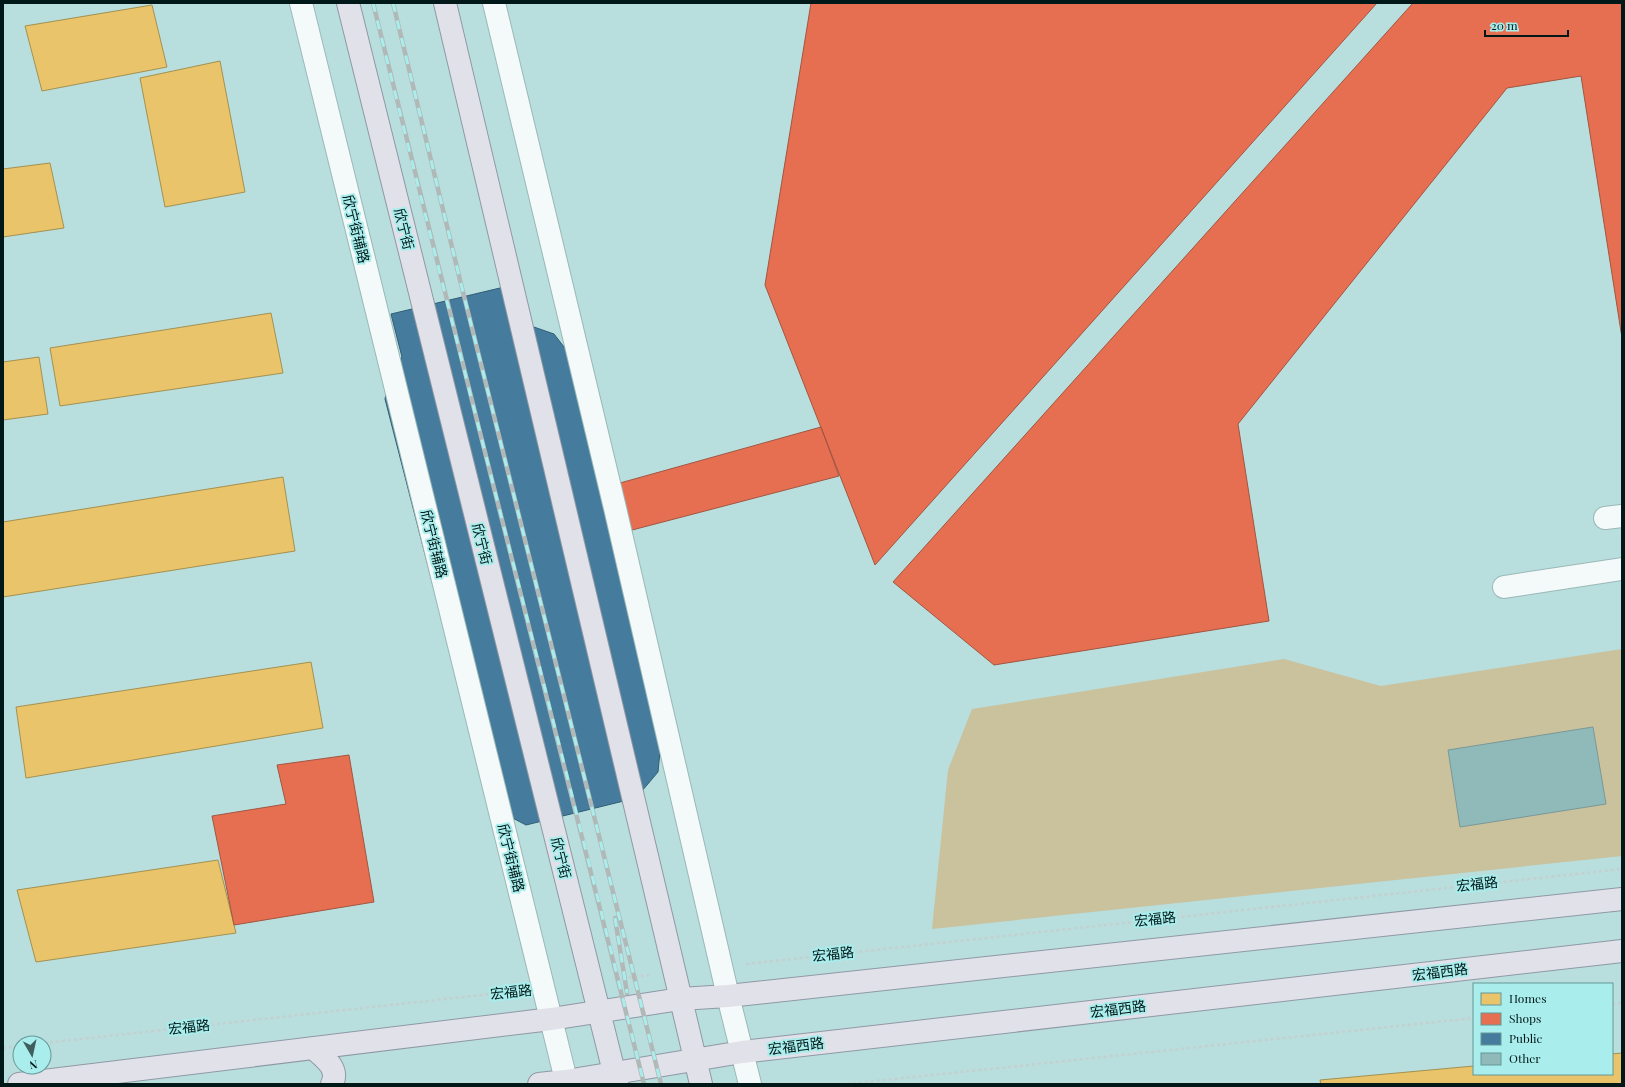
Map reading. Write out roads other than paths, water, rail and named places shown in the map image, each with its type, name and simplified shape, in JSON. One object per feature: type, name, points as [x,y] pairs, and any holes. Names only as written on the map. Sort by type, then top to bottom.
[{"type":"main road","name":"欣宁街","points":[[348,3],[616,1078]]},
{"type":"main road","points":[[445,3],[701,1084]]},
{"type":"main road","points":[[19,1084],[551,1019],[680,999],[728,996],[1622,899]]},
{"type":"main road","name":"宏福西路","points":[[616,1078],[695,1060],[742,1052],[1622,951]]},
{"type":"main road","points":[[313,1048],[331,1064],[334,1080],[332,1084]]},
{"type":"main road","points":[[539,1084],[616,1078]]},
{"type":"street","name":"欣宁街辅路","points":[[301,3],[566,1082]]},
{"type":"street","points":[[494,3],[615,508],[728,996],[750,1084]]},
{"type":"street","points":[[1504,587],[1622,569]]},
{"type":"railway","points":[[373,3],[644,1084]]},
{"type":"railway","points":[[393,3],[460,280],[661,1084]]},
{"type":"railway","points":[[615,918],[627,993]]}]
